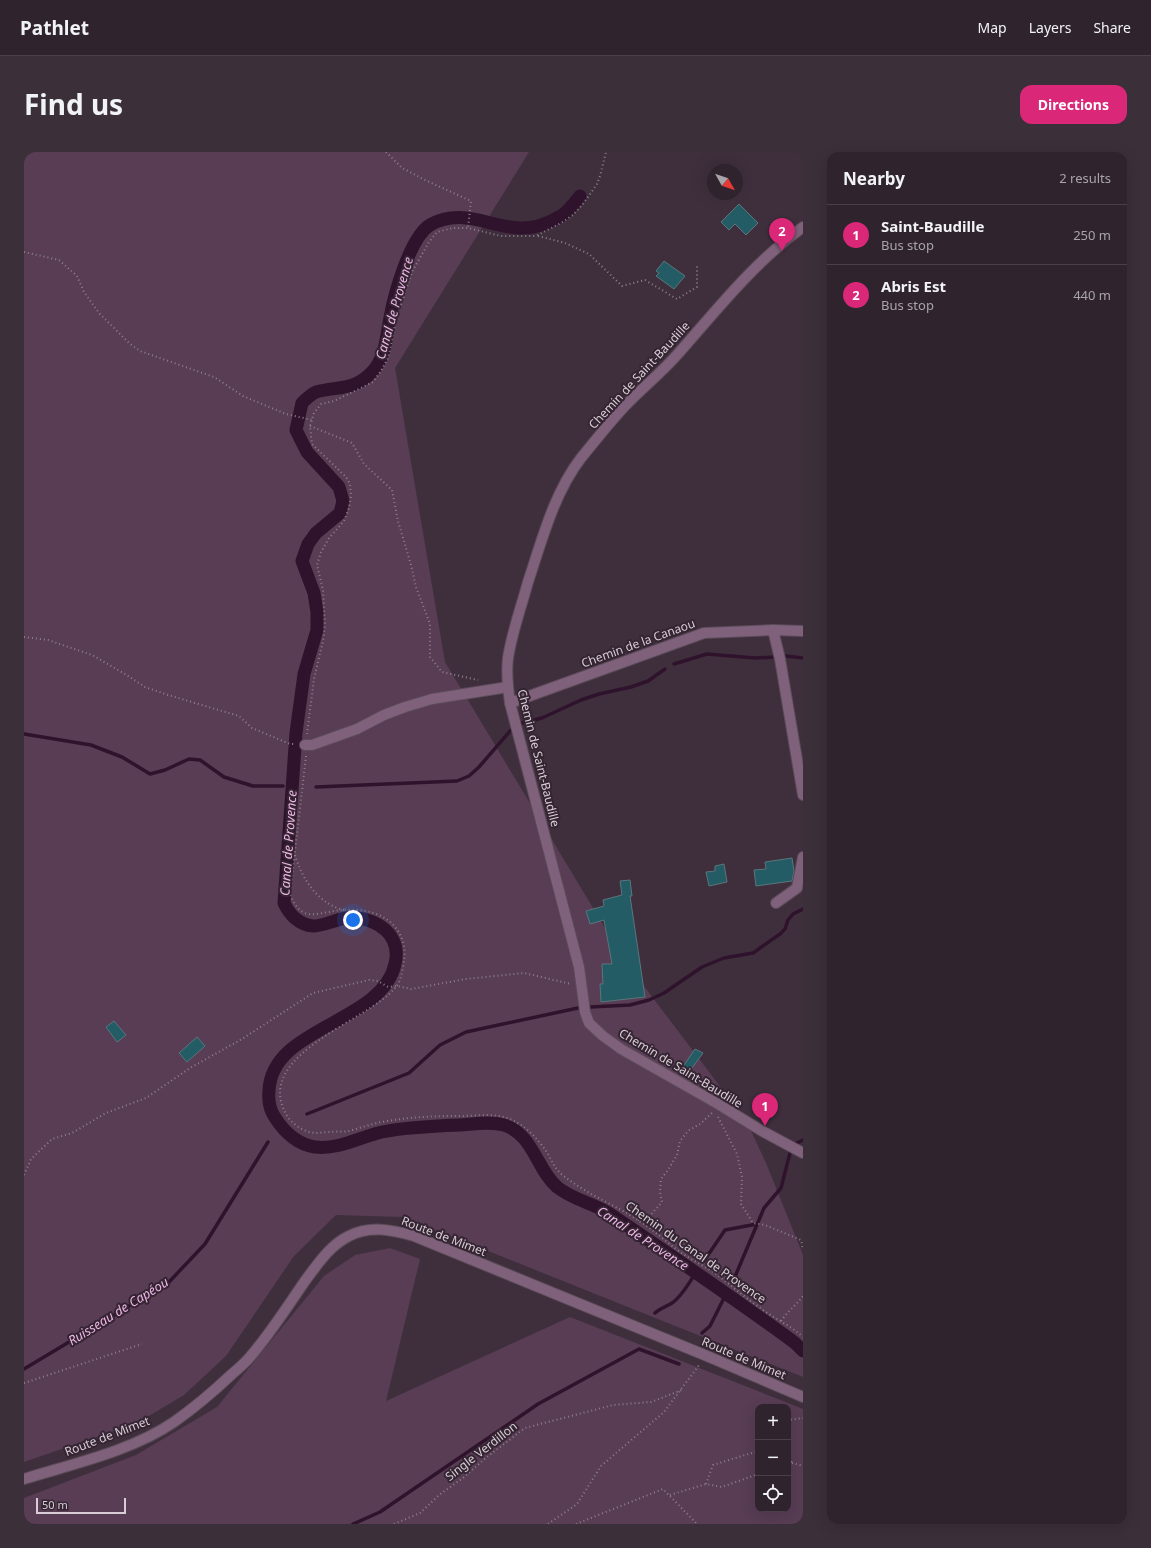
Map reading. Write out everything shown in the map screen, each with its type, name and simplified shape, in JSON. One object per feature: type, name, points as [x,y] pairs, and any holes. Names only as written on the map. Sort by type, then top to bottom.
[{"type":"street","name":"Chemin de Saint-Baudille","points":[[803,227],[765,258],[728,296],[675,357],[624,407],[581,458],[569,476],[547,525],[518,612],[508,660],[508,687],[510,703],[579,967],[585,1012],[589,1023],[621,1049],[716,1107],[803,1153]]},
{"type":"street","points":[[773,630],[780,659],[803,795]]},
{"type":"street","name":"Chemin de la Canaou","points":[[510,703],[704,633],[803,630]]},
{"type":"street","points":[[305,745],[312,745],[357,729],[384,715],[432,699],[508,687]]},
{"type":"street","points":[[776,903],[797,888],[803,857]]},
{"type":"street","name":"Route de Mimet","points":[[24,1479],[100,1456],[143,1439],[172,1423],[201,1402],[250,1358],[326,1254],[349,1235],[368,1230],[388,1230],[414,1236],[803,1397]]},
{"type":"path","points":[[386,152],[402,168],[471,201],[468,228]]},
{"type":"path","name":"Chemin du Canal de Provence","points":[[606,152],[597,184],[583,204],[573,215],[536,236],[502,236],[468,228],[453,228],[437,232],[420,256],[412,272],[396,320],[388,358],[373,382],[334,401],[321,404],[314,413],[310,426],[312,444],[346,477],[350,484],[351,496],[349,508],[344,521],[329,538],[321,552],[317,565],[323,590],[325,625],[323,641],[314,679],[305,745],[304,781],[290,895],[297,908],[306,914],[347,910],[372,912],[382,916],[392,923],[399,932],[404,945],[405,959],[397,986],[384,999],[320,1039],[297,1058],[286,1071],[281,1086],[281,1099],[285,1112],[293,1122],[303,1130],[316,1133],[346,1131],[379,1122],[442,1116],[500,1116],[513,1121],[527,1129],[543,1147],[559,1173],[571,1182],[638,1220],[682,1253],[715,1273],[759,1307],[795,1329],[803,1337]]},
{"type":"path","points":[[536,236],[565,243],[589,254],[622,286],[645,280],[677,299],[697,287],[697,265]]},
{"type":"path","points":[[24,252],[59,260],[77,276],[84,292],[99,313],[129,343],[140,351],[214,377],[243,396],[286,414],[312,420]]},
{"type":"path","points":[[310,426],[352,443],[364,464],[392,490],[398,522],[416,587],[430,624],[430,657],[442,672],[482,681]]},
{"type":"path","points":[[24,637],[48,640],[92,655],[145,687],[239,716],[252,728],[290,744]]},
{"type":"path","points":[[294,854],[301,872],[316,893],[327,904],[347,910]]},
{"type":"path","points":[[24,1175],[31,1159],[52,1139],[72,1132],[106,1113],[146,1098],[190,1068],[242,1039],[313,993],[369,980],[378,981],[388,987],[397,986],[411,989],[466,979],[524,973],[581,986]]},
{"type":"path","points":[[638,1220],[647,1219],[662,1202],[660,1179],[668,1170],[677,1155],[680,1141],[688,1131],[700,1124],[716,1107],[737,1154],[742,1177],[741,1204],[753,1223],[765,1225],[801,1240],[803,1249]]},
{"type":"path","points":[[781,1321],[786,1314],[796,1306],[803,1296]]},
{"type":"path","points":[[24,1383],[142,1344]]},
{"type":"path","points":[[548,1524],[577,1504],[601,1466],[664,1412],[707,1356]]},
{"type":"path","name":"Single Verdillon","points":[[394,1524],[420,1513],[439,1495],[463,1478],[525,1428],[613,1405],[651,1402],[682,1390]]},
{"type":"path","points":[[791,1420],[803,1418]]},
{"type":"path","points":[[706,1484],[713,1465],[755,1452]]},
{"type":"path","points":[[793,1463],[803,1466]]},
{"type":"path","points":[[670,1495],[706,1484],[722,1487],[755,1475]]},
{"type":"path","points":[[576,1524],[663,1489],[697,1524]]},
{"type":"shaded area","points":[[24,152],[529,152],[395,368],[445,662],[625,961],[747,1122],[766,1163],[803,1255],[803,1377],[403,1217],[336,1215],[294,1256],[226,1356],[184,1395],[137,1423],[24,1462]]},
{"type":"shaded area","points":[[390,1248],[420,1259],[386,1401],[570,1317],[790,1404],[755,1404],[755,1512],[791,1512],[791,1404],[803,1409],[803,1524],[24,1524],[24,1498],[136,1455],[217,1407],[324,1276],[355,1255]]},
{"type":"building","points":[[739,204],[758,223],[746,235],[735,224],[729,230],[721,222]]},
{"type":"building","points":[[664,261],[685,276],[674,289],[656,276],[659,273],[656,271]]},
{"type":"building","points":[[792,858],[794,871],[792,881],[756,886],[754,870],[766,869],[765,862]]},
{"type":"building","points":[[724,864],[727,882],[709,886],[706,872],[715,871],[715,866]]},
{"type":"building","points":[[630,880],[632,896],[630,896],[645,997],[601,1002],[600,984],[603,984],[602,964],[612,964],[604,920],[590,924],[586,911],[604,906],[603,900],[622,895],[620,881]]},
{"type":"building","points":[[114,1021],[126,1035],[117,1042],[106,1027]]},
{"type":"building","points":[[197,1037],[205,1046],[187,1062],[179,1053]]},
{"type":"building","points":[[695,1049],[703,1053],[686,1076],[680,1071]]},
{"type":"waterway","name":"Canal de Provence","points":[[580,196],[564,214],[537,226],[521,228],[476,219],[461,218],[445,219],[430,225],[423,231],[416,241],[404,267],[392,308],[385,346],[377,366],[359,382],[346,387],[316,392],[310,395],[302,403],[296,430],[307,452],[339,487],[343,501],[340,513],[316,533],[308,544],[302,561],[314,593],[317,612],[317,630],[304,674],[296,733],[284,903],[295,918],[303,924],[317,926],[347,918],[360,918],[373,922],[389,934],[393,940],[396,955],[395,964],[386,984],[370,1000],[306,1038],[288,1052],[274,1069],[269,1091],[270,1106],[274,1116],[293,1138],[303,1144],[315,1147],[332,1147],[374,1134],[401,1129],[482,1123],[504,1125],[522,1136],[550,1180],[557,1187],[570,1195],[610,1214],[680,1261],[795,1343],[803,1351]]},
{"type":"waterway","points":[[674,664],[707,654],[755,658],[775,657]]},
{"type":"waterway","points":[[786,656],[803,658]]},
{"type":"waterway","points":[[522,723],[542,718],[581,700],[648,681],[665,669]]},
{"type":"waterway","points":[[316,787],[457,781],[469,776],[479,767],[511,730]]},
{"type":"waterway","points":[[24,734],[91,745],[122,757],[150,774],[165,770],[189,759],[200,760],[224,777],[253,786],[283,786]]},
{"type":"waterway","name":"Ruisseau de Capéou","points":[[590,1007],[630,1005],[649,1000],[664,993],[702,967],[724,958],[753,953],[780,934],[785,929],[788,920],[793,914],[803,909]]},
{"type":"waterway","name":"Ruisseau de Capéou","points":[[307,1114],[409,1073],[440,1045],[466,1032],[578,1008]]},
{"type":"waterway","points":[[795,1144],[803,1140]]},
{"type":"waterway","name":"Ruisseau de Capéou","points":[[24,1369],[169,1282],[205,1244],[268,1142]]},
{"type":"waterway","points":[[734,1279],[764,1208],[781,1188],[790,1153]]},
{"type":"waterway","points":[[704,1261],[725,1230],[757,1224]]},
{"type":"waterway","points":[[655,1313],[676,1300],[698,1270]]},
{"type":"waterway","points":[[702,1333],[710,1326],[728,1290]]},
{"type":"waterway","points":[[353,1524],[380,1512],[538,1404],[639,1349],[679,1364]]},
{"type":"place","name":"Abris Est","points":[[782,251]]},
{"type":"place","name":"Saint-Baudille","points":[[765,1126]]}]
